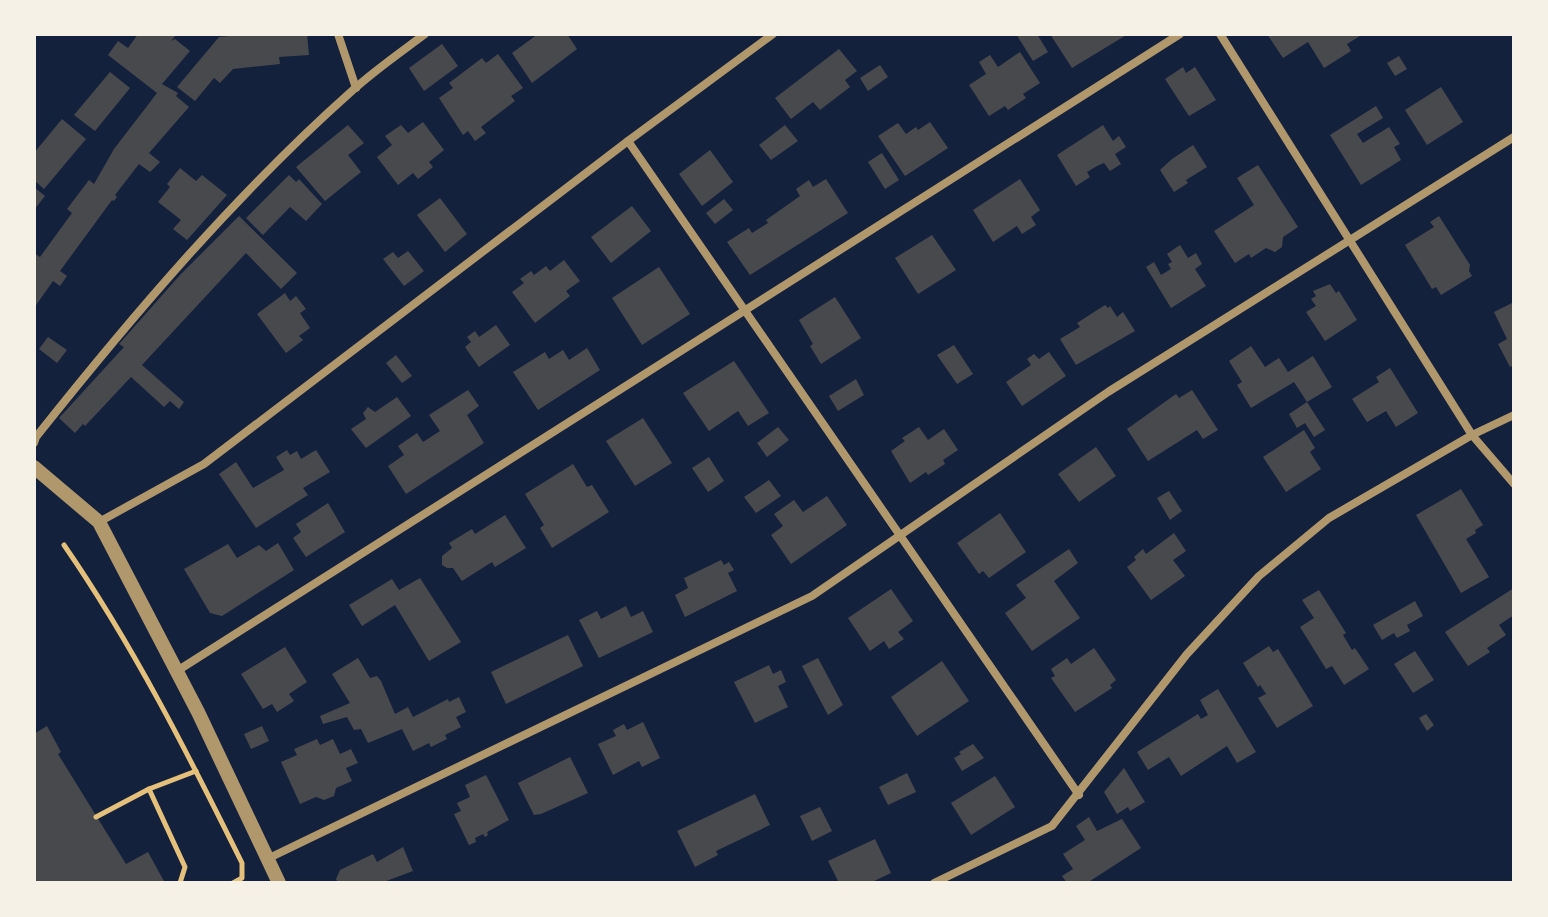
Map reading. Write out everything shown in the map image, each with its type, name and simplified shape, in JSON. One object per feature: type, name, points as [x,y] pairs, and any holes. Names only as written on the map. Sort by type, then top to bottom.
[{"type":"street","points":[[338,34],[356,88]]},
{"type":"street","points":[[35,438],[129,322],[286,152],[356,88],[425,34]]},
{"type":"street","points":[[99,522],[204,464],[773,34]]},
{"type":"street","points":[[177,671],[1180,34]]},
{"type":"street","points":[[1220,34],[1472,435],[1514,484]]},
{"type":"street","points":[[267,859],[812,596],[1108,392],[1514,137]]},
{"type":"street","points":[[628,141],[1079,795]]},
{"type":"street","points":[[934,883],[1052,826],[1187,654],[1259,576],[1329,518],[1472,435],[1514,415]]},
{"type":"street","points":[[34,467],[99,522],[177,671],[279,883]]},
{"type":"path","points":[[64,545],[162,705],[196,771],[242,863],[242,878],[233,883]]},
{"type":"path","points":[[96,817],[149,789],[196,771]]},
{"type":"path","points":[[149,789],[185,867],[180,883]]},
{"type":"building","points":[[138,34],[177,34],[171,41],[175,39],[190,51],[162,84],[178,93],[176,96],[189,107],[149,153],[160,162],[150,172],[139,164],[60,271],[67,276],[60,286],[53,281],[34,308],[34,253],[40,257],[72,213],[67,209],[89,180],[94,184],[114,149],[157,93],[108,55],[118,41],[128,48]]},
{"type":"building","points":[[307,34],[309,55],[279,57],[280,64],[233,69],[220,83],[214,78],[195,101],[177,87],[219,37]]},
{"type":"building","points":[[538,34],[567,34],[577,49],[532,83],[512,53]]},
{"type":"building","points":[[1016,34],[1037,34],[1048,52],[1033,61]]},
{"type":"building","points":[[1050,34],[1128,34],[1072,68]]},
{"type":"building","points":[[1267,34],[1363,34],[1347,44],[1351,51],[1324,68],[1308,42],[1283,58]]},
{"type":"building","points":[[442,44],[458,66],[424,91],[409,68]]},
{"type":"building","points":[[839,49],[857,71],[845,80],[850,87],[820,110],[813,102],[791,119],[775,98]]},
{"type":"building","points":[[1020,52],[1040,83],[1023,94],[1026,98],[1008,110],[1005,106],[989,116],[969,85],[986,74],[979,62],[990,55],[998,67]]},
{"type":"building","points":[[498,54],[523,88],[511,96],[515,101],[481,127],[486,133],[475,141],[468,131],[463,135],[439,98],[453,88],[449,83],[482,58],[486,63]]},
{"type":"building","points":[[1399,56],[1407,69],[1395,76],[1387,63]]},
{"type":"building","points":[[880,65],[888,77],[868,91],[860,78]]},
{"type":"building","points":[[1183,67],[1186,73],[1195,67],[1216,100],[1189,116],[1165,79]]},
{"type":"building","points":[[110,72],[130,88],[95,131],[74,115]]},
{"type":"building","points":[[1441,87],[1463,122],[1427,145],[1405,110]]},
{"type":"building","points":[[1376,106],[1383,118],[1357,134],[1363,143],[1389,127],[1400,144],[1394,147],[1401,160],[1361,185],[1330,135]]},
{"type":"building","points":[[62,119],[86,139],[44,189],[34,180],[34,153]]},
{"type":"building","points":[[423,122],[444,150],[429,162],[433,167],[418,179],[413,173],[398,185],[377,157],[392,145],[385,136],[401,125],[408,133]]},
{"type":"building","points":[[930,122],[948,148],[905,176],[878,136],[898,123],[906,134]]},
{"type":"building","points":[[348,125],[364,143],[348,155],[361,172],[325,201],[296,167]]},
{"type":"building","points":[[785,125],[798,141],[771,160],[759,145]]},
{"type":"building","points":[[1103,125],[1113,141],[1119,136],[1126,147],[1115,154],[1121,164],[1110,171],[1104,163],[1097,166],[1087,172],[1090,177],[1076,186],[1057,155]]},
{"type":"building","points":[[1193,145],[1207,167],[1174,192],[1160,170]]},
{"type":"building","points":[[710,150],[733,182],[702,206],[679,174]]},
{"type":"building","points":[[882,153],[899,180],[885,189],[868,162]]},
{"type":"building","points":[[1258,165],[1298,227],[1283,237],[1282,247],[1275,252],[1266,248],[1251,258],[1249,254],[1235,263],[1214,231],[1254,205],[1237,178]]},
{"type":"building","points":[[180,168],[196,181],[202,175],[227,195],[187,240],[173,229],[181,220],[158,202]]},
{"type":"building","points":[[289,175],[296,182],[299,179],[322,204],[306,221],[290,207],[263,235],[246,218]]},
{"type":"building","points":[[826,179],[848,213],[750,275],[727,242],[749,228],[752,233],[768,223],[766,220],[800,196],[796,189],[809,180],[813,187]]},
{"type":"building","points":[[1020,179],[1040,210],[1031,217],[1036,225],[1022,234],[1017,226],[993,242],[973,210]]},
{"type":"building","points":[[34,187],[45,196],[34,210]]},
{"type":"building","points":[[440,198],[467,234],[445,252],[417,215]]},
{"type":"building","points":[[724,199],[733,210],[715,224],[706,213]]},
{"type":"building","points":[[632,206],[651,231],[611,263],[591,237]]},
{"type":"building","points":[[239,216],[297,273],[281,289],[246,253],[142,365],[184,402],[179,409],[170,401],[164,407],[131,377],[75,433],[59,418],[124,347],[119,344],[180,275]]},
{"type":"building","points":[[1439,216],[1470,265],[1472,276],[1441,295],[1436,287],[1432,289],[1405,245],[1434,227],[1430,222]]},
{"type":"building","points":[[932,235],[956,270],[918,294],[895,258]]},
{"type":"building","points":[[1180,245],[1188,258],[1196,253],[1202,264],[1195,269],[1206,286],[1171,308],[1146,267],[1154,262],[1161,275],[1171,269],[1168,264],[1172,262],[1167,254]]},
{"type":"building","points":[[408,251],[424,271],[404,286],[383,259],[393,252],[398,258]]},
{"type":"building","points":[[564,260],[580,281],[566,291],[570,296],[535,323],[512,292],[524,283],[520,279],[531,271],[534,275],[546,266],[550,271]]},
{"type":"building","points":[[659,267],[690,314],[642,345],[612,298]]},
{"type":"building","points":[[1330,284],[1336,293],[1339,291],[1357,320],[1325,341],[1306,312],[1316,306],[1311,299],[1316,296],[1313,291]]},
{"type":"building","points":[[285,293],[290,301],[296,296],[306,309],[300,313],[310,328],[299,336],[303,340],[286,353],[257,314]]},
{"type":"building","points":[[835,297],[861,338],[821,364],[799,320]]},
{"type":"building","points":[[1514,302],[1514,365],[1510,367],[1498,344],[1507,339],[1494,312]]},
{"type":"building","points":[[1105,305],[1110,306],[1117,317],[1123,312],[1135,331],[1076,365],[1060,339],[1080,327],[1077,323]]},
{"type":"building","points":[[496,325],[510,345],[479,367],[465,347],[471,342],[467,337],[475,331],[479,337]]},
{"type":"building","points":[[48,337],[67,350],[57,363],[39,349]]},
{"type":"building","points":[[954,345],[973,374],[957,384],[937,355]]},
{"type":"building","points":[[1251,346],[1265,367],[1279,358],[1288,372],[1313,356],[1332,387],[1307,402],[1294,382],[1251,408],[1237,385],[1242,382],[1229,361]]},
{"type":"building","points":[[587,348],[600,370],[538,410],[513,372],[545,352],[549,359],[563,350],[569,360]]},
{"type":"building","points":[[1049,352],[1066,376],[1022,406],[1006,382],[1031,365],[1027,359],[1034,354],[1039,359]]},
{"type":"building","points":[[396,355],[412,376],[402,383],[386,363]]},
{"type":"building","points":[[734,361],[769,413],[748,426],[738,411],[709,431],[683,393]]},
{"type":"building","points":[[1390,368],[1418,413],[1396,427],[1386,411],[1367,422],[1352,399],[1379,382],[1376,377]]},
{"type":"building","points":[[856,379],[864,395],[838,411],[829,396]]},
{"type":"building","points":[[468,390],[479,406],[467,415],[484,443],[406,494],[388,466],[404,455],[398,446],[417,433],[423,442],[440,431],[429,415]]},
{"type":"building","points":[[1192,390],[1218,430],[1203,439],[1197,430],[1148,461],[1127,429],[1176,394],[1179,398]]},
{"type":"building","points":[[397,397],[411,416],[366,448],[351,429],[366,419],[363,413],[368,407],[375,412]]},
{"type":"building","points":[[1307,402],[1325,430],[1314,437],[1305,423],[1297,428],[1289,414]]},
{"type":"building","points":[[643,418],[672,463],[635,486],[606,441]]},
{"type":"building","points":[[778,427],[789,440],[767,457],[757,443]]},
{"type":"building","points":[[919,427],[928,440],[944,429],[958,450],[943,460],[945,464],[910,483],[891,451],[905,441],[902,438]]},
{"type":"building","points":[[1304,430],[1315,448],[1310,452],[1321,469],[1286,492],[1263,457]]},
{"type":"building","points":[[1096,447],[1116,476],[1079,502],[1058,474]]},
{"type":"building","points":[[287,450],[290,455],[297,451],[301,459],[316,450],[330,472],[303,488],[308,495],[256,528],[219,474],[236,462],[253,488],[284,470],[276,457]]},
{"type":"building","points":[[709,457],[724,481],[708,492],[692,468]]},
{"type":"building","points":[[573,464],[587,487],[592,485],[609,512],[552,548],[540,528],[544,525],[525,494]]},
{"type":"building","points":[[769,480],[781,496],[756,513],[744,497]]},
{"type":"building","points":[[1461,489],[1483,525],[1466,539],[1489,577],[1461,593],[1416,515]]},
{"type":"building","points":[[1169,491],[1182,511],[1170,520],[1157,498]]},
{"type":"building","points":[[827,496],[847,525],[791,564],[771,535],[783,526],[774,514],[794,500],[803,512]]},
{"type":"building","points":[[328,503],[345,532],[306,557],[293,538],[301,532],[296,524]]},
{"type":"building","points":[[1000,513],[1026,552],[989,578],[983,571],[979,574],[957,543]]},
{"type":"building","points":[[505,515],[526,548],[495,567],[492,562],[462,581],[453,568],[442,565],[442,556],[452,548],[449,543],[472,529],[475,534]]},
{"type":"building","points":[[1174,533],[1186,551],[1173,560],[1185,576],[1151,600],[1127,567],[1143,549],[1146,554]]},
{"type":"building","points":[[278,543],[294,570],[222,616],[210,613],[184,569],[228,544],[237,558],[259,545],[266,551]]},
{"type":"building","points":[[1069,549],[1078,563],[1054,581],[1080,618],[1032,651],[1005,613],[1026,598],[1016,585]]},
{"type":"building","points":[[721,560],[724,565],[729,562],[734,570],[728,573],[737,591],[685,617],[675,595],[688,588],[684,578]]},
{"type":"building","points":[[420,578],[461,642],[429,661],[395,605],[362,626],[349,605],[392,579],[399,590]]},
{"type":"building","points":[[1514,588],[1514,615],[1499,625],[1506,635],[1487,648],[1490,652],[1468,666],[1445,632]]},
{"type":"building","points":[[891,589],[913,621],[898,632],[904,639],[889,649],[884,641],[870,651],[848,618]]},
{"type":"building","points":[[1319,590],[1346,633],[1343,635],[1352,650],[1355,648],[1369,669],[1344,685],[1332,666],[1326,669],[1300,627],[1314,618],[1302,600]]},
{"type":"building","points":[[1415,601],[1423,616],[1407,625],[1410,631],[1397,638],[1394,633],[1382,640],[1373,625]]},
{"type":"building","points":[[626,606],[631,617],[643,611],[653,632],[599,658],[579,620],[597,611],[601,619]]},
{"type":"building","points":[[568,635],[583,666],[506,704],[491,672]]},
{"type":"building","points":[[1269,646],[1273,652],[1278,649],[1313,706],[1277,728],[1258,698],[1266,694],[1243,663]]},
{"type":"building","points":[[285,647],[307,682],[289,694],[294,701],[277,712],[272,704],[263,709],[241,674]]},
{"type":"building","points":[[1094,648],[1116,680],[1110,685],[1112,688],[1075,712],[1051,678],[1055,676],[1051,669],[1067,658],[1071,664]]},
{"type":"building","points":[[1415,651],[1434,680],[1413,693],[1394,664]]},
{"type":"building","points":[[358,658],[370,678],[377,676],[381,681],[395,714],[408,707],[413,717],[448,699],[449,702],[459,697],[466,712],[456,717],[461,727],[431,747],[429,743],[413,751],[402,729],[368,743],[361,729],[354,730],[347,717],[323,724],[320,716],[350,703],[332,674]]},
{"type":"building","points":[[818,658],[843,705],[828,715],[802,666]]},
{"type":"building","points":[[942,661],[969,701],[917,736],[891,697]]},
{"type":"building","points":[[769,665],[773,674],[781,670],[786,682],[778,686],[788,707],[755,723],[734,682]]},
{"type":"building","points":[[1218,689],[1256,752],[1237,763],[1227,746],[1181,776],[1169,757],[1148,770],[1137,752],[1198,714],[1201,719],[1208,715],[1200,700]]},
{"type":"building","points":[[1426,714],[1434,725],[1427,731],[1419,718]]},
{"type":"building","points":[[643,722],[660,758],[642,767],[639,761],[613,775],[598,744],[616,736],[613,730],[624,724],[627,730]]},
{"type":"building","points":[[47,726],[61,752],[58,754],[126,864],[148,852],[165,883],[34,883],[34,734]]},
{"type":"building","points":[[262,726],[269,741],[251,749],[244,734]]},
{"type":"building","points":[[317,739],[320,745],[333,739],[340,754],[351,749],[358,763],[346,768],[352,781],[336,788],[334,796],[324,800],[316,797],[300,804],[281,762],[297,755],[294,749]]},
{"type":"building","points":[[973,744],[984,758],[962,771],[954,758]]},
{"type":"building","points":[[570,757],[588,793],[534,815],[518,783]]},
{"type":"building","points":[[1124,768],[1145,802],[1117,814],[1104,792]]},
{"type":"building","points":[[907,773],[916,792],[888,805],[879,787]]},
{"type":"building","points":[[486,775],[509,820],[487,832],[485,837],[483,834],[475,838],[476,842],[469,845],[454,814],[461,811],[457,803],[470,797],[465,785]]},
{"type":"building","points":[[995,776],[1015,807],[971,835],[951,803]]},
{"type":"building","points":[[755,794],[770,825],[716,851],[718,855],[695,867],[677,831]]},
{"type":"building","points":[[820,807],[832,831],[812,841],[800,816]]},
{"type":"building","points":[[1089,817],[1097,831],[1122,819],[1141,848],[1087,883],[1067,883],[1062,876],[1073,869],[1063,854],[1085,840],[1076,826]]},
{"type":"building","points":[[875,839],[891,873],[870,883],[839,883],[828,861]]},
{"type":"building","points":[[403,847],[413,871],[381,883],[338,883],[336,879],[340,870],[373,854],[377,862]]}]
